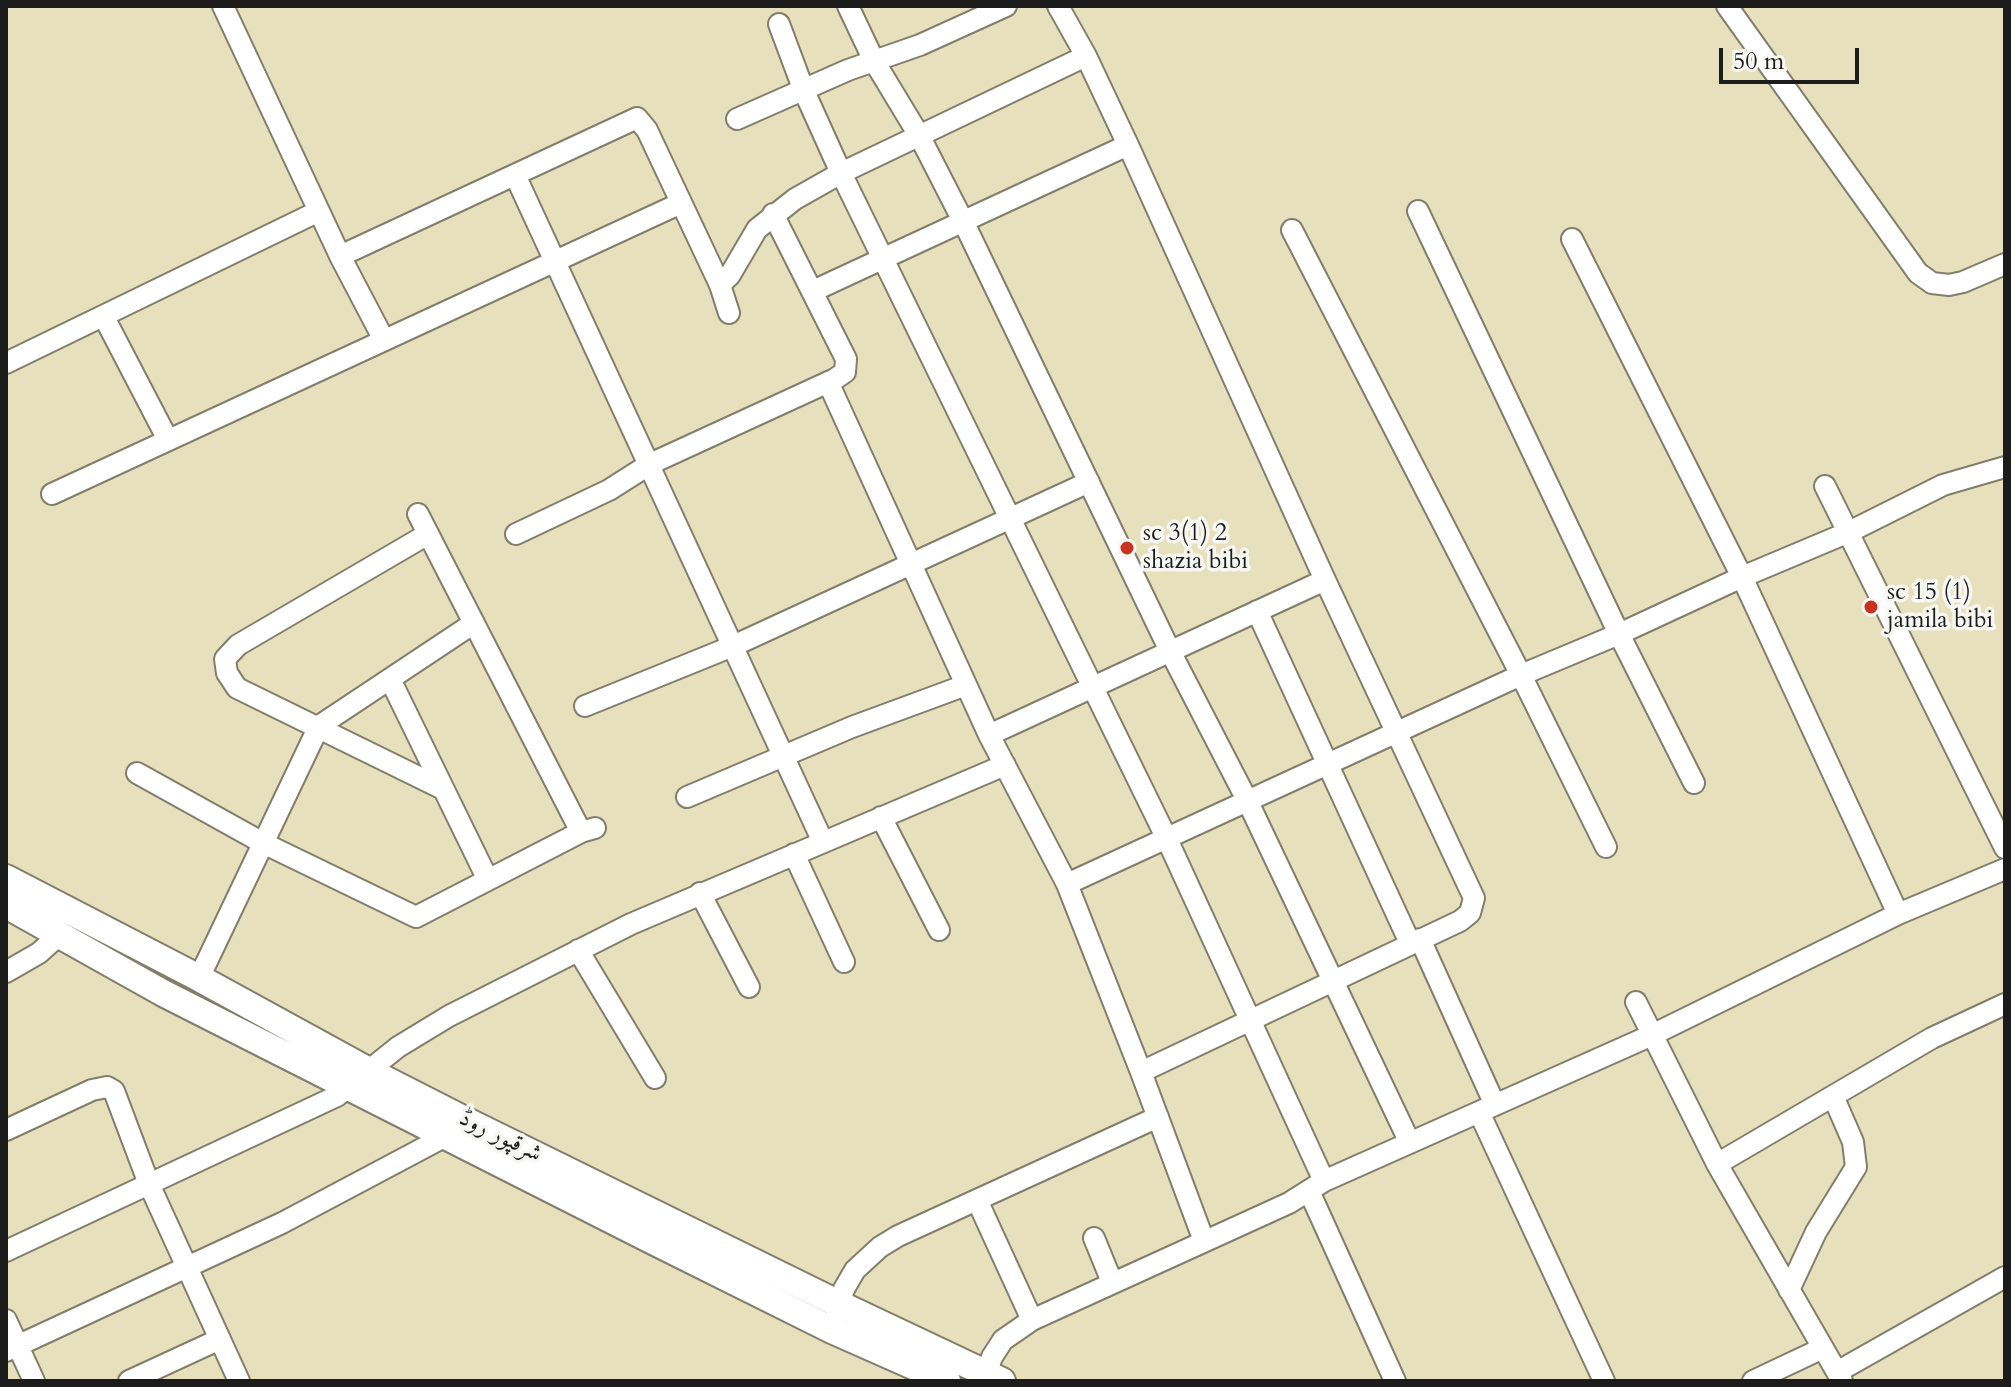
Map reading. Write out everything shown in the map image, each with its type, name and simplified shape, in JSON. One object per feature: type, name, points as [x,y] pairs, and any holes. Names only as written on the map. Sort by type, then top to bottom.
[{"type":"main road","name":"شرقپور روڈ","points":[[6,878],[199,978],[446,1136],[832,1330],[947,1381]]},
{"type":"main road","name":"شرقپور روڈ","points":[[6,905],[163,993],[358,1079],[994,1377]]},
{"type":"street","points":[[223,6],[340,256],[384,340]]},
{"type":"street","points":[[848,6],[874,61],[920,137],[964,223],[1170,651],[1248,802],[1410,1143]]},
{"type":"street","points":[[737,119],[874,61],[920,45],[1006,6]]},
{"type":"street","points":[[1058,6],[1086,56],[1128,145],[1325,580],[1474,898],[1473,908],[1466,917],[1141,1072]]},
{"type":"street","points":[[1727,6],[1918,273],[1932,283],[1949,285],[2004,269]]},
{"type":"street","points":[[779,24],[804,91],[841,173],[1167,839],[1250,1020],[1395,1381]]},
{"type":"street","points":[[720,285],[730,275],[757,229],[795,199],[841,173],[1086,56]]},
{"type":"street","points":[[340,256],[637,118],[647,130],[720,285],[729,313]]},
{"type":"street","points":[[813,291],[1128,145]]},
{"type":"street","points":[[515,175],[557,260],[823,842]]},
{"type":"street","points":[[52,494],[681,203]]},
{"type":"street","points":[[6,363],[319,211]]},
{"type":"street","points":[[1418,211],[1619,634],[1694,783]]},
{"type":"street","points":[[516,534],[609,490],[650,464],[845,372],[847,364],[773,214]]},
{"type":"street","points":[[1292,230],[1606,847]]},
{"type":"street","points":[[1572,239],[1742,577],[1898,914]]},
{"type":"street","points":[[104,317],[168,440]]},
{"type":"street","points":[[828,382],[989,735],[1067,884],[1204,1241]]},
{"type":"street","points":[[1067,884],[1521,675],[1849,532],[1943,485],[2005,467]]},
{"type":"street","points":[[585,706],[733,646],[1089,482]]},
{"type":"street","points":[[1825,486],[2005,848]]},
{"type":"street","points":[[137,773],[263,843],[416,917],[588,830],[418,514]]},
{"type":"street","points":[[428,534],[238,645],[225,659],[227,673],[237,688],[443,789]]},
{"type":"street","points":[[989,735],[1325,580]]},
{"type":"street","points":[[1257,611],[1415,941],[1604,1381]]},
{"type":"street","points":[[199,978],[319,726],[474,623]]},
{"type":"street","points":[[390,679],[488,880]]},
{"type":"street","points":[[687,797],[852,727],[966,685]]},
{"type":"street","points":[[6,1251],[337,1096],[398,1047],[449,1016],[578,950],[700,893],[1005,765]]},
{"type":"street","points":[[881,817],[939,930]]},
{"type":"street","points":[[794,854],[844,962]]},
{"type":"street","points":[[994,1377],[992,1357],[1003,1340],[1032,1320],[1289,1203],[1316,1186],[1652,1035],[1898,914],[2005,869]]},
{"type":"street","points":[[700,893],[749,987]]},
{"type":"street","points":[[6,972],[39,953],[59,935]]},
{"type":"street","points":[[578,950],[655,1078]]},
{"type":"street","points":[[1636,1002],[1717,1164],[1839,1377],[2005,1277]]},
{"type":"street","points":[[1717,1164],[1932,1038],[2005,1004]]},
{"type":"street","points":[[6,1130],[92,1090],[107,1087],[117,1098],[149,1184],[239,1381]]},
{"type":"street","points":[[1789,1290],[1816,1232],[1856,1167],[1853,1142],[1833,1096]]},
{"type":"street","points":[[832,1330],[844,1289],[855,1270],[880,1247],[1158,1117]]},
{"type":"street","points":[[12,1348],[282,1223],[446,1136]]},
{"type":"street","points":[[977,1200],[1032,1320]]},
{"type":"street","points":[[1094,1238],[1112,1282]]},
{"type":"street","points":[[6,1320],[12,1348],[34,1381]]},
{"type":"street","points":[[136,1380],[220,1339]]},
{"type":"street","points":[[1753,1381],[1823,1348]]},
{"type":"place","name":"sc 3(1) 2 shazia bibi","points":[[1127,548]]},
{"type":"place","name":"sc 15 (1) jamila bibi","points":[[1871,607]]}]
